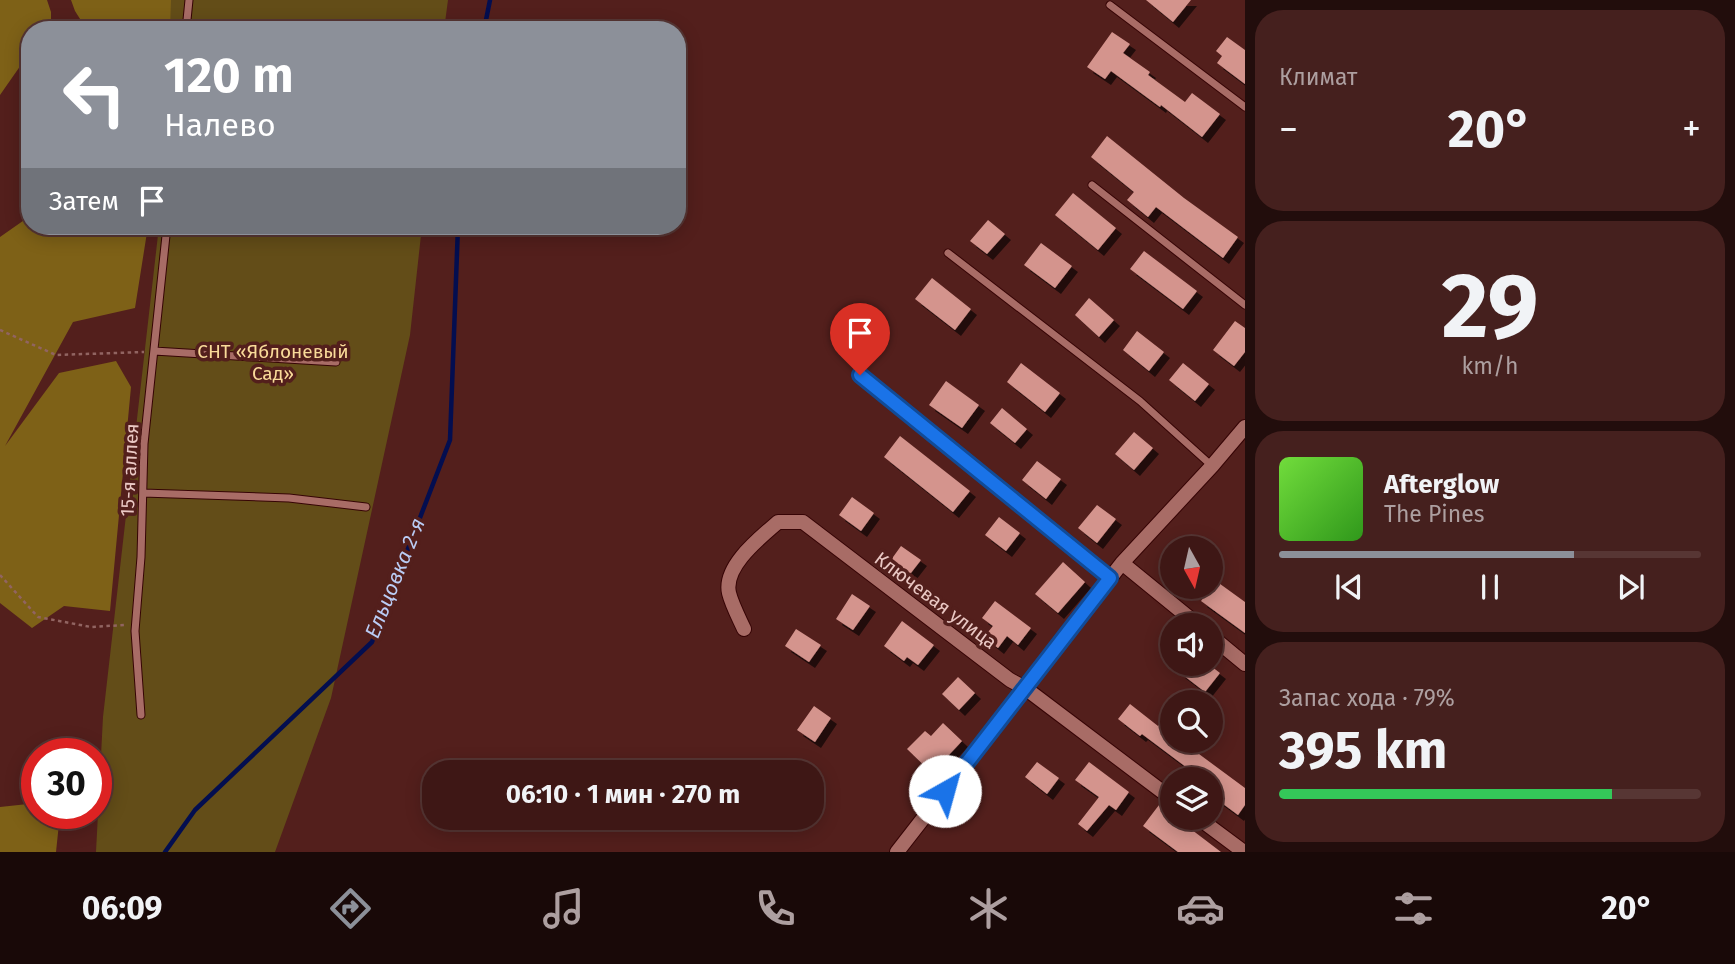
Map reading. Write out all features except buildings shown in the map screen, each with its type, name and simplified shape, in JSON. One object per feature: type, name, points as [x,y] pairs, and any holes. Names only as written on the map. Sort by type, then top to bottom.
[{"type":"street","points":[[897,852],[1122,563],[1212,467],[1245,427]]},
{"type":"street","name":"Ключевая улица","points":[[744,629],[729,592],[728,580],[744,552],[778,522],[803,522],[1010,680],[1025,688],[1160,790]]},
{"type":"street","points":[[1122,563],[1183,613]]},
{"type":"street","points":[[1223,646],[1245,664]]},
{"type":"street","points":[[1214,830],[1244,852]]},
{"type":"lane","points":[[187,21],[189,0]]},
{"type":"lane","points":[[1110,5],[1245,107]]},
{"type":"lane","points":[[1092,185],[1245,304]]},
{"type":"lane","name":"15-я аллея","points":[[141,715],[136,625],[142,557],[144,444],[166,235]]},
{"type":"lane","points":[[948,253],[1140,401],[1212,467]]},
{"type":"lane","points":[[154,351],[336,362]]},
{"type":"lane","points":[[860,375],[1110,578]]},
{"type":"lane","points":[[143,493],[289,498],[366,507]]},
{"type":"path","points":[[0,330],[56,355],[154,351]]},
{"type":"path","points":[[0,575],[38,617],[91,627],[136,625]]},
{"type":"green space","points":[[166,0],[448,0],[445,21],[162,21]]},
{"type":"green space","name":"СНТ «Яблоневый Сад»","points":[[158,235],[421,235],[410,335],[331,698],[275,852],[96,852],[97,829],[112,829],[112,738],[102,738]]},
{"type":"shaded area","points":[[0,0],[47,0],[51,21],[21,21],[21,65],[0,95]]},
{"type":"shaded area","points":[[71,0],[171,0],[170,21],[81,21]]},
{"type":"shaded area","points":[[21,222],[21,235],[147,235],[135,308],[73,322],[5,446],[59,373],[116,361],[131,387],[110,611],[64,606],[32,628],[0,603],[0,237]]},
{"type":"shaded area","points":[[21,805],[21,829],[58,829],[56,852],[0,852],[0,807]]},
{"type":"waterway","name":"Ельцовка 2-я","points":[[486,21],[490,0]]},
{"type":"waterway","name":"Ельцовка 2-я","points":[[165,852],[195,810],[372,642],[450,440],[458,235]]},
{"type":"route","points":[[860,375],[1110,578],[945,791]]}]
